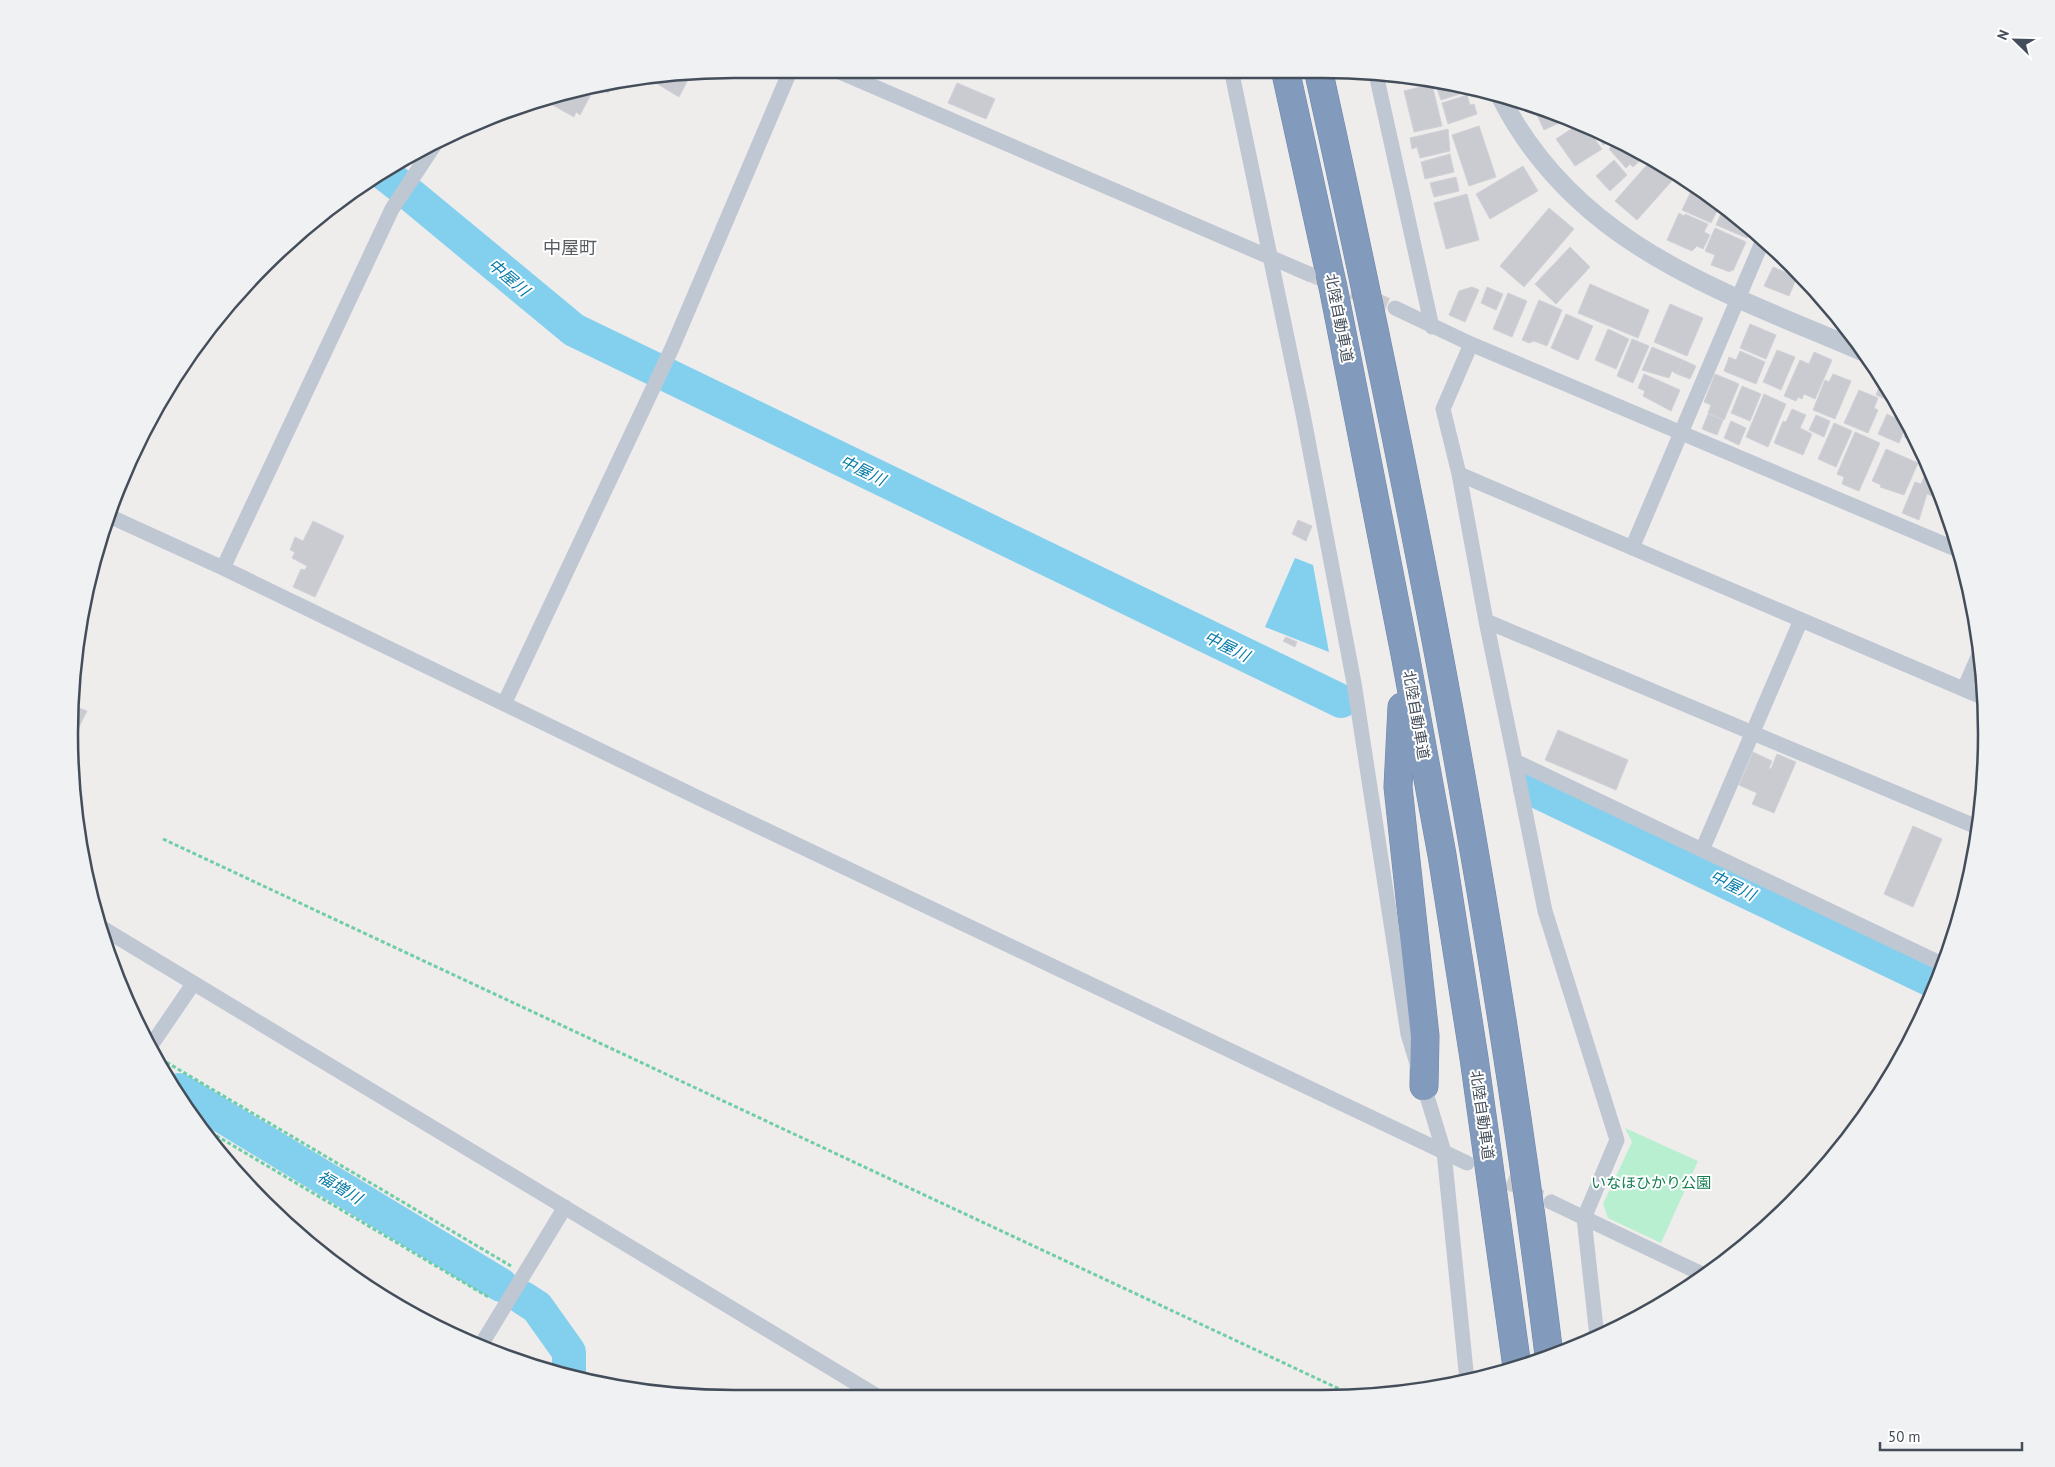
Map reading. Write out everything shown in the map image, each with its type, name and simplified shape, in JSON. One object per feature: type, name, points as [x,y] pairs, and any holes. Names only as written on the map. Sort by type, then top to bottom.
[{"type":"highway","name":"北陸自動車道","points":[[1287,78],[1334,292],[1405,654],[1442,855],[1474,1058],[1516,1360]]},
{"type":"highway","points":[[1320,78],[1367,291],[1414,525],[1474,852],[1506,1053],[1548,1349]]},
{"type":"highway","points":[[1405,654],[1398,787],[1425,1036],[1424,1086]]},
{"type":"highway","points":[[1474,1058],[1478,1143],[1506,1363]]},
{"type":"street","points":[[504,704],[672,348],[786,78]]},
{"type":"street","points":[[854,78],[1309,274]]},
{"type":"street","points":[[1233,78],[1303,414],[1354,683],[1408,1034],[1444,1152],[1466,1373]]},
{"type":"street","points":[[1377,80],[1432,327]]},
{"type":"street","points":[[1505,104],[1521,132],[1565,187],[1594,214],[1659,261],[1738,298],[1850,345]]},
{"type":"street","points":[[223,568],[392,209],[430,152]]},
{"type":"street","points":[[1632,548],[1760,246]]},
{"type":"street","points":[[1395,308],[1432,327],[1950,547]]},
{"type":"street","points":[[1472,344],[1443,409],[1459,474],[1486,621],[1545,911],[1617,1140],[1584,1218],[1596,1329]]},
{"type":"street","points":[[1459,474],[1976,694]]},
{"type":"street","points":[[114,518],[223,568],[504,704],[1467,1162]]},
{"type":"street","points":[[1703,848],[1801,620]]},
{"type":"street","points":[[1486,621],[1971,825]]},
{"type":"street","points":[[1964,689],[1974,667]]},
{"type":"street","points":[[1516,761],[1703,848],[1937,961]]},
{"type":"street","points":[[108,932],[867,1390]]},
{"type":"street","points":[[154,1041],[193,984]]},
{"type":"street","points":[[1551,1202],[1697,1271]]},
{"type":"street","points":[[484,1341],[566,1207]]},
{"type":"path","points":[[163,839],[1340,1389]]},
{"type":"path","points":[[165,1061],[524,1274]]},
{"type":"path","points":[[214,1134],[505,1306]]},
{"type":"green space","name":"いなほひかり公園","points":[[1625,1128],[1698,1161],[1661,1243],[1608,1218],[1603,1204],[1632,1142]]},
{"type":"water","points":[[1295,558],[1313,565],[1329,652],[1265,627]]},
{"type":"building","points":[[688,79],[679,97],[655,82]]},
{"type":"building","points":[[957,83],[995,99],[986,119],[948,103]]},
{"type":"building","points":[[1424,86],[1433,87],[1442,126],[1414,132],[1404,91]]},
{"type":"building","points":[[1437,88],[1462,93],[1441,100]]},
{"type":"building","points":[[592,93],[580,115],[576,112],[574,117],[551,104]]},
{"type":"building","points":[[1467,95],[1470,105],[1474,104],[1477,114],[1448,124],[1442,103]]},
{"type":"building","points":[[1537,114],[1560,122],[1544,130]]},
{"type":"building","points":[[1479,126],[1496,177],[1469,186],[1452,135]]},
{"type":"building","points":[[1574,127],[1592,136],[1602,149],[1575,166],[1556,139]]},
{"type":"building","points":[[1448,129],[1450,151],[1420,158],[1417,147],[1412,149],[1410,138]]},
{"type":"building","points":[[1613,145],[1641,160],[1633,167],[1630,164],[1626,168],[1609,149]]},
{"type":"building","points":[[1450,154],[1454,172],[1425,179],[1421,162]]},
{"type":"building","points":[[1614,160],[1627,175],[1610,191],[1596,176]]},
{"type":"building","points":[[1648,164],[1673,180],[1637,220],[1615,201]]},
{"type":"building","points":[[1523,166],[1538,191],[1490,219],[1476,194]]},
{"type":"building","points":[[1456,177],[1459,191],[1434,197],[1430,183]]},
{"type":"building","points":[[1691,191],[1717,211],[1711,223],[1682,210]]},
{"type":"building","points":[[1467,194],[1479,240],[1446,249],[1434,203]]},
{"type":"building","points":[[1549,208],[1574,229],[1524,287],[1500,266]]},
{"type":"building","points":[[1679,213],[1708,224],[1704,232],[1710,235],[1703,249],[1697,246],[1692,251],[1667,240]]},
{"type":"building","points":[[1721,213],[1749,236],[1747,238],[1716,225]]},
{"type":"building","points":[[1715,228],[1746,242],[1733,271],[1731,270],[1730,272],[1711,265],[1715,255],[1705,251]]},
{"type":"building","points":[[1570,247],[1590,267],[1556,304],[1535,284]]},
{"type":"building","points":[[1773,267],[1788,273],[1795,281],[1789,296],[1764,286]]},
{"type":"building","points":[[1590,284],[1649,310],[1638,338],[1578,313]]},
{"type":"building","points":[[1472,287],[1479,290],[1465,322],[1449,315],[1459,291]]},
{"type":"building","points":[[1487,287],[1503,294],[1496,310],[1481,303]]},
{"type":"building","points":[[1508,293],[1527,301],[1512,337],[1493,329]]},
{"type":"building","points":[[1539,300],[1562,310],[1547,346],[1534,341],[1529,343],[1522,340]]},
{"type":"building","points":[[1670,304],[1703,318],[1687,356],[1654,342]]},
{"type":"building","points":[[1566,314],[1593,326],[1578,360],[1551,348]]},
{"type":"building","points":[[1750,324],[1776,335],[1766,359],[1740,348]]},
{"type":"building","points":[[1608,329],[1629,339],[1616,369],[1595,360]]},
{"type":"building","points":[[1632,339],[1649,346],[1633,383],[1617,376]]},
{"type":"building","points":[[1652,347],[1683,360],[1677,374],[1672,371],[1669,378],[1642,370]]},
{"type":"building","points":[[1777,350],[1795,357],[1781,390],[1763,382]]},
{"type":"building","points":[[1740,351],[1765,362],[1756,384],[1724,371],[1729,357],[1736,360]]},
{"type":"building","points":[[1814,352],[1832,360],[1815,399],[1804,394],[1802,399],[1798,397],[1796,401],[1784,396],[1800,360],[1809,364]]},
{"type":"building","points":[[1683,360],[1696,366],[1690,379],[1677,374]]},
{"type":"building","points":[[1644,374],[1680,390],[1671,411],[1643,396],[1645,391],[1638,388]]},
{"type":"building","points":[[1715,374],[1739,384],[1724,420],[1708,413],[1711,405],[1704,402]]},
{"type":"building","points":[[1833,374],[1851,381],[1835,419],[1813,410],[1825,380],[1829,382]]},
{"type":"building","points":[[1742,386],[1761,394],[1750,421],[1731,413]]},
{"type":"building","points":[[1879,388],[1886,399],[1876,395]]},
{"type":"building","points":[[1859,390],[1878,398],[1874,408],[1878,410],[1868,433],[1844,423]]},
{"type":"building","points":[[1764,394],[1786,404],[1768,447],[1746,437]]},
{"type":"building","points":[[1792,409],[1806,415],[1800,428],[1812,434],[1803,455],[1774,443],[1783,421],[1786,422]]},
{"type":"building","points":[[1708,414],[1723,420],[1717,435],[1702,429]]},
{"type":"building","points":[[1887,414],[1895,418],[1896,416],[1904,432],[1899,443],[1878,434]]},
{"type":"building","points":[[1816,415],[1830,421],[1824,437],[1809,430]]},
{"type":"building","points":[[1731,421],[1746,428],[1739,445],[1724,438]]},
{"type":"building","points":[[1834,423],[1852,431],[1836,467],[1818,459]]},
{"type":"building","points":[[1855,432],[1880,443],[1859,491],[1842,484],[1844,477],[1837,474]]},
{"type":"building","points":[[1886,449],[1918,463],[1904,495],[1880,487],[1881,485],[1872,481]]},
{"type":"building","points":[[1925,475],[1933,496],[1927,494],[1919,520],[1902,513],[1915,482],[1921,484]]},
{"type":"building","points":[[1298,520],[1312,526],[1306,541],[1292,534]]},
{"type":"building","points":[[313,521],[344,536],[315,597],[293,587],[301,569],[305,570],[307,566],[292,558],[295,552],[290,550],[295,537],[303,541]]},
{"type":"building","points":[[1286,637],[1297,642],[1295,647],[1283,641]]},
{"type":"building","points":[[79,708],[87,711],[78,729]]},
{"type":"building","points":[[1558,730],[1628,760],[1616,790],[1545,760]]},
{"type":"building","points":[[1753,752],[1772,761],[1769,768],[1771,769],[1777,754],[1796,762],[1774,813],[1752,804],[1757,793],[1739,785]]},
{"type":"building","points":[[1913,826],[1942,839],[1913,907],[1884,894]]},
{"type":"waterway","name":"中屋川","points":[[388,176],[399,185]]},
{"type":"waterway","name":"中屋川","points":[[412,196],[574,330],[1341,701]]},
{"type":"waterway","name":"中屋川","points":[[1530,788],[1930,980]]},
{"type":"waterway","name":"福増川","points":[[185,1094],[501,1285]]},
{"type":"waterway","name":"福増川","points":[[523,1298],[537,1307],[569,1352],[569,1368]]},
{"type":"tunnel","points":[[1309,274],[1395,308]]},
{"type":"tunnel","points":[[1486,1172],[1551,1202]]},
{"type":"district","name":"中屋町","points":[[570,248]]}]
